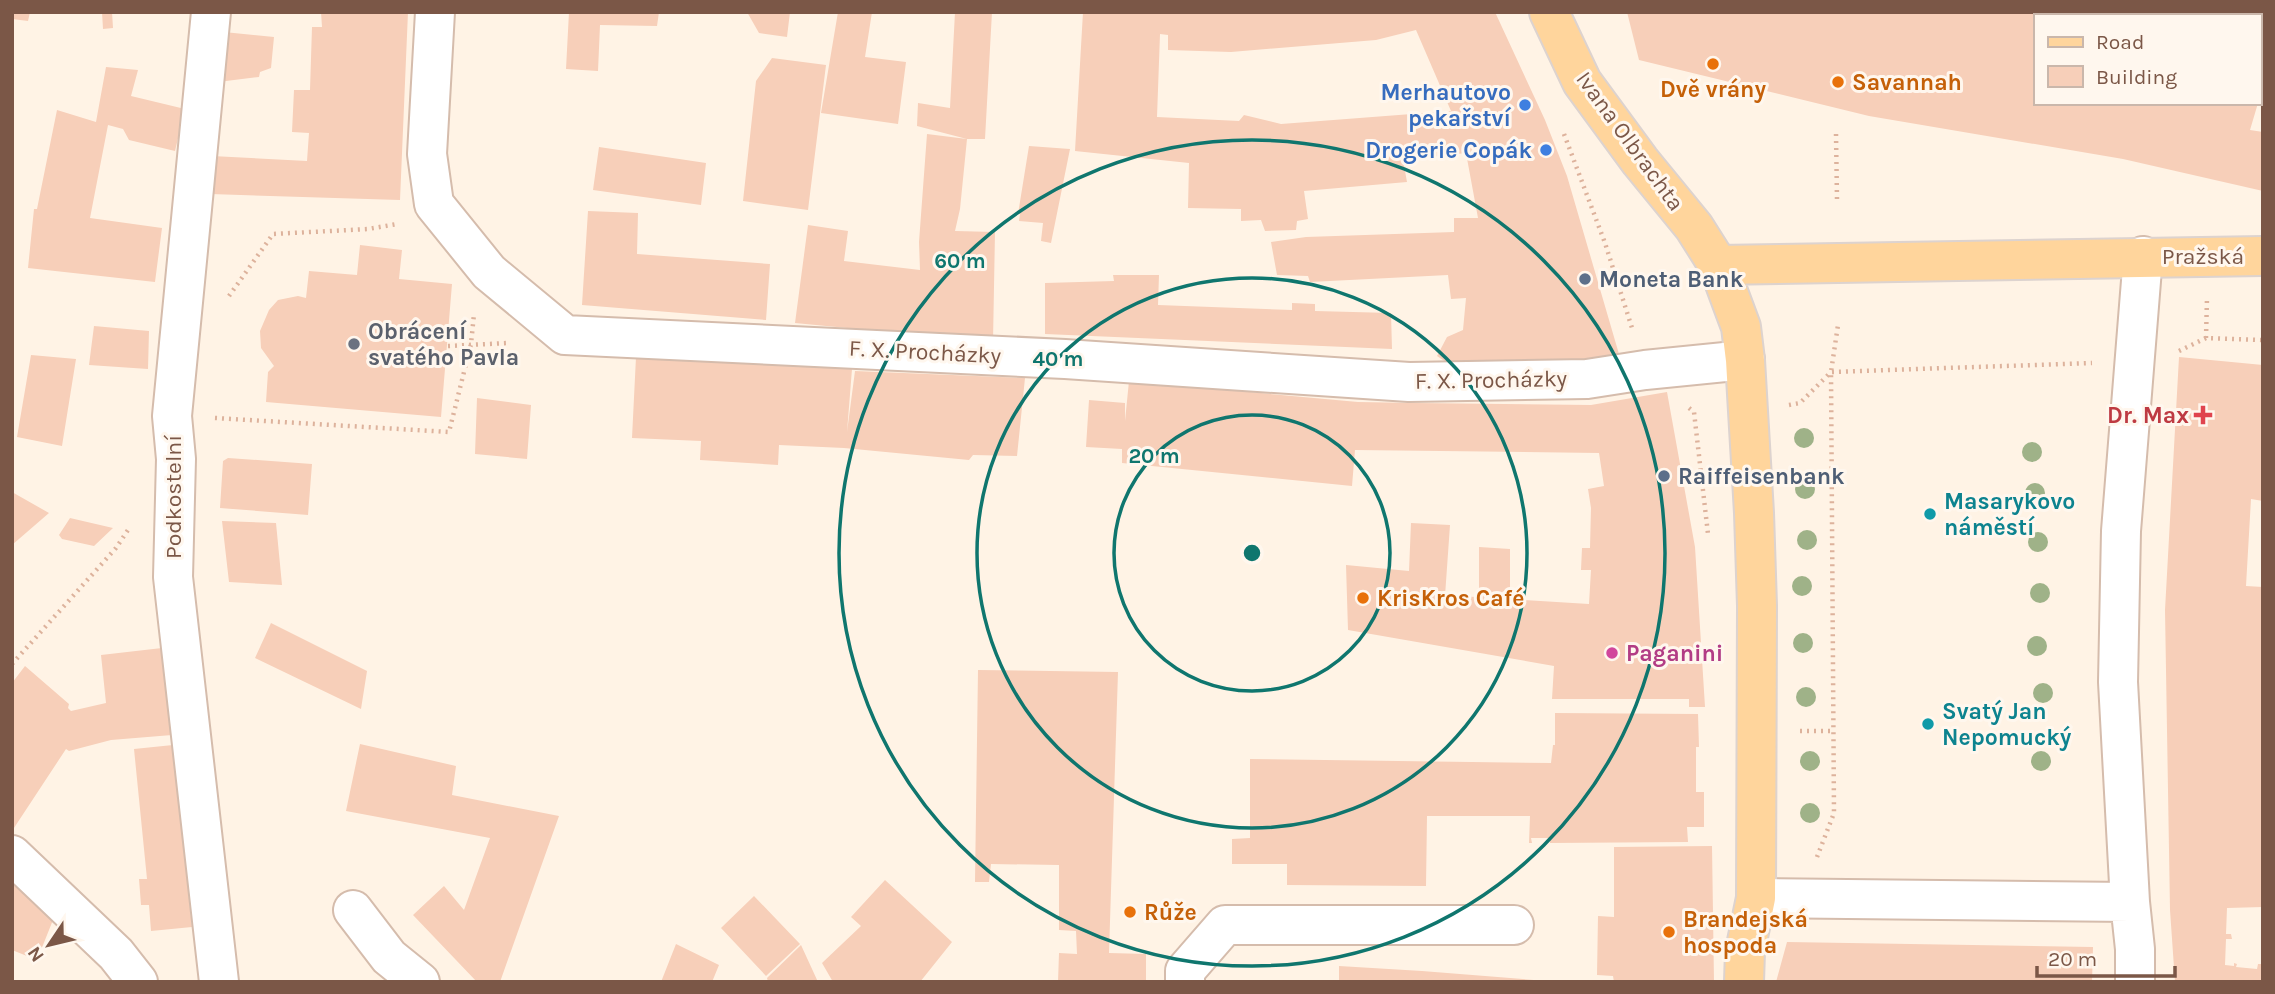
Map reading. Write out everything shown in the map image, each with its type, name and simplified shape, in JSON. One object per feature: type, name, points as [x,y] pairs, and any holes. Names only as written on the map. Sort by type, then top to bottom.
[{"type":"main road","name":"Ivana Olbrachta","points":[[1549,12],[1582,82],[1640,161],[1694,227],[1718,265]]},
{"type":"main road","points":[[1745,966],[1756,898],[1757,606],[1754,513],[1741,327],[1718,265],[2143,256]]},
{"type":"main road","name":"Pražská","points":[[2143,256],[2263,256]]},
{"type":"street","name":"Podkostelní","points":[[211,12],[172,416],[176,459],[173,577],[219,982]]},
{"type":"street","points":[[434,204],[427,154],[435,12]]},
{"type":"street","name":"F. X. Procházky","points":[[434,204],[489,272],[565,335],[1065,359],[1409,382],[1587,379],[1745,360]]},
{"type":"street","points":[[2135,982],[2118,682],[2121,530],[2143,256]]},
{"type":"street","points":[[12,855],[116,954],[138,982]]},
{"type":"street","points":[[1756,898],[2130,902]]},
{"type":"street","points":[[352,910],[389,957],[420,982]]},
{"type":"street","points":[[1185,982],[1185,971],[1225,925],[1514,925]]},
{"type":"path","points":[[1559,122],[1605,243],[1645,370]]},
{"type":"path","points":[[1836,134],[1837,199]]},
{"type":"path","points":[[228,298],[272,234],[368,229],[407,222],[434,204]]},
{"type":"path","points":[[211,418],[449,432],[471,344],[475,295],[489,272]]},
{"type":"path","points":[[1807,897],[1810,876],[1834,813],[1830,372],[1838,325]]},
{"type":"path","points":[[1784,405],[1800,403],[1830,372],[2110,362],[2135,358],[2164,359],[2206,338],[2263,340]]},
{"type":"path","points":[[448,346],[509,343]]},
{"type":"path","points":[[12,664],[116,548],[131,526]]},
{"type":"building","points":[[12,12],[30,12],[28,21],[12,19]]},
{"type":"building","points":[[102,12],[112,12],[113,28],[103,29]]},
{"type":"building","points":[[321,12],[408,12],[400,200],[210,194],[212,156],[307,161],[309,133],[292,132],[294,90],[310,90],[312,27],[322,27]]},
{"type":"building","points":[[569,12],[659,12],[657,26],[600,25],[598,71],[566,69]]},
{"type":"building","points":[[747,12],[790,12],[787,37],[759,33]]},
{"type":"building","points":[[838,12],[872,12],[865,57],[906,62],[898,124],[821,113]]},
{"type":"building","points":[[955,12],[992,12],[985,139],[967,139],[917,126],[918,103],[950,108]]},
{"type":"building","points":[[1083,12],[1495,12],[1545,120],[1567,176],[1621,361],[1455,368],[1437,356],[1447,337],[1463,330],[1466,298],[1451,299],[1448,275],[1310,282],[1308,276],[1277,275],[1271,242],[1306,237],[1454,232],[1454,218],[1478,218],[1466,153],[1403,160],[1407,182],[1304,191],[1308,219],[1297,221],[1296,230],[1265,231],[1261,220],[1241,221],[1241,209],[1188,208],[1189,163],[1075,151]],"holes":[[[1416,30],[1451,111],[1281,124],[1244,115],[1239,121],[1157,117],[1160,34],[1168,35],[1168,50],[1231,52],[1376,40]]]},
{"type":"building","points":[[1627,12],[2051,12],[2034,14],[2034,105],[2257,105],[2250,130],[2263,132],[2263,191],[2123,159],[1869,116],[1639,60]]},
{"type":"building","points":[[2121,12],[2223,12],[2222,14]]},
{"type":"building","points":[[2261,28],[2263,28],[2261,93]]},
{"type":"building","points":[[224,32],[274,37],[271,68],[260,72],[259,77],[218,82]]},
{"type":"building","points":[[772,58],[826,65],[808,210],[743,201],[756,81]]},
{"type":"building","points":[[106,67],[138,70],[131,96],[185,109],[175,151],[129,140],[123,129],[108,125],[90,218],[162,228],[155,282],[28,268],[34,209],[37,209],[57,110],[96,122]]},
{"type":"building","points":[[927,134],[967,139],[960,209],[955,231],[995,232],[993,342],[795,323],[808,225],[848,231],[844,261],[920,270],[919,242]]},
{"type":"building","points":[[1029,146],[1070,149],[1051,243],[1041,241],[1043,223],[1019,221]]},
{"type":"building","points":[[599,147],[706,163],[701,205],[593,190]]},
{"type":"building","points":[[588,211],[638,213],[637,254],[770,264],[766,320],[582,305]]},
{"type":"building","name":"Obrácení svatého Pavla","points":[[360,245],[402,250],[399,279],[452,284],[441,417],[266,402],[268,372],[274,366],[261,348],[260,331],[269,310],[278,300],[298,296],[306,298],[309,271],[357,275]]},
{"type":"building","points":[[1113,275],[1159,275],[1158,305],[1292,310],[1292,303],[1315,304],[1315,311],[1391,313],[1392,349],[1045,334],[1045,283],[1114,281]]},
{"type":"building","points":[[94,326],[149,331],[148,369],[89,365]]},
{"type":"building","points":[[31,355],[76,359],[62,446],[17,437]]},
{"type":"building","points":[[636,357],[852,369],[847,432],[855,371],[1025,378],[1017,456],[973,455],[969,460],[844,448],[779,445],[778,465],[700,460],[701,441],[632,438]]},
{"type":"building","points":[[2179,357],[2263,365],[2263,501],[2251,499],[2246,586],[2263,587],[2263,907],[2227,908],[2226,934],[2231,934],[2232,939],[2226,939],[2225,965],[2234,966],[2234,963],[2237,964],[2236,967],[2257,969],[2258,964],[2261,964],[2263,982],[2175,982],[2170,910],[2165,610]]},
{"type":"building","points":[[1129,381],[1358,402],[1591,405],[1667,392],[1695,547],[1705,707],[1689,707],[1689,699],[1552,699],[1554,666],[1348,630],[1346,565],[1409,571],[1411,523],[1450,525],[1445,596],[1479,597],[1479,547],[1510,549],[1510,599],[1589,604],[1591,570],[1581,570],[1582,548],[1590,548],[1591,508],[1588,489],[1604,486],[1599,453],[1355,450],[1352,486],[1122,463],[1122,449],[1086,447],[1089,400],[1125,403],[1125,421]]},
{"type":"building","points":[[477,398],[531,405],[527,459],[475,454]]},
{"type":"building","points":[[228,458],[312,464],[308,515],[220,508],[223,461]]},
{"type":"building","points":[[12,492],[49,513],[12,545]]},
{"type":"building","points":[[70,518],[113,528],[94,546],[62,539],[59,535]]},
{"type":"building","points":[[222,521],[276,523],[282,585],[229,582]]},
{"type":"building","points":[[271,623],[367,671],[361,709],[255,658]]},
{"type":"building","points":[[162,648],[172,735],[111,740],[69,751],[66,749],[12,831],[12,683],[25,666],[69,704],[71,711],[106,703],[101,655]]},
{"type":"building","points":[[978,670],[1118,672],[1109,953],[1146,954],[1146,982],[1058,982],[1059,953],[1077,954],[1076,931],[1059,930],[1059,865],[991,864],[989,882],[975,882]]},
{"type":"building","points":[[1555,713],[1698,714],[1696,792],[1704,792],[1704,827],[1687,827],[1688,842],[1550,843],[1550,838],[1531,838],[1532,843],[1529,843],[1530,816],[1427,816],[1426,886],[1287,885],[1287,864],[1232,864],[1232,839],[1250,838],[1250,759],[1551,763],[1555,745]]},
{"type":"building","points":[[360,744],[456,766],[452,795],[559,816],[500,982],[477,982],[413,915],[444,886],[464,910],[490,838],[346,811]]},
{"type":"building","points":[[173,745],[192,927],[151,931],[149,905],[141,905],[139,879],[147,879],[134,749]]},
{"type":"building","points":[[1712,846],[1714,982],[1614,982],[1613,976],[1597,975],[1598,916],[1614,917],[1614,847]]},
{"type":"building","points":[[12,875],[55,915],[37,960],[12,950]]},
{"type":"building","points":[[885,880],[952,942],[920,982],[833,982],[822,963],[861,926],[851,917]]},
{"type":"building","points":[[754,896],[800,944],[766,976],[721,928]]},
{"type":"building","points":[[1787,942],[2093,947],[2092,982],[1776,982]]},
{"type":"building","points":[[676,944],[719,965],[712,982],[661,982]]},
{"type":"building","points":[[801,945],[818,982],[768,982],[767,978]]},
{"type":"building","points":[[1339,966],[1534,980],[1534,982],[1339,982]]},
{"type":"place","name":"Dvě vrány","points":[[1713,64]]},
{"type":"place","name":"Savannah","points":[[1838,82]]},
{"type":"place","name":"Merhautovo pekařství","points":[[1525,105]]},
{"type":"place","name":"Drogerie Copák","points":[[1546,150]]},
{"type":"place","name":"Moneta Bank","points":[[1585,279]]},
{"type":"place","name":"Obrácení svatého Pavla","points":[[354,344]]},
{"type":"place","name":"Dr. Max","points":[[2203,415]]},
{"type":"place","name":"Raiffeisenbank","points":[[1664,476]]},
{"type":"place","name":"Masarykovo náměstí","points":[[1930,514]]},
{"type":"place","name":"KrisKros Café","points":[[1363,598]]},
{"type":"place","name":"Paganini","points":[[1612,653]]},
{"type":"place","name":"Svatý Jan Nepomucký","points":[[1928,724]]},
{"type":"place","name":"Růže","points":[[1130,912]]},
{"type":"place","name":"Brandejská hospoda","points":[[1669,932]]}]
